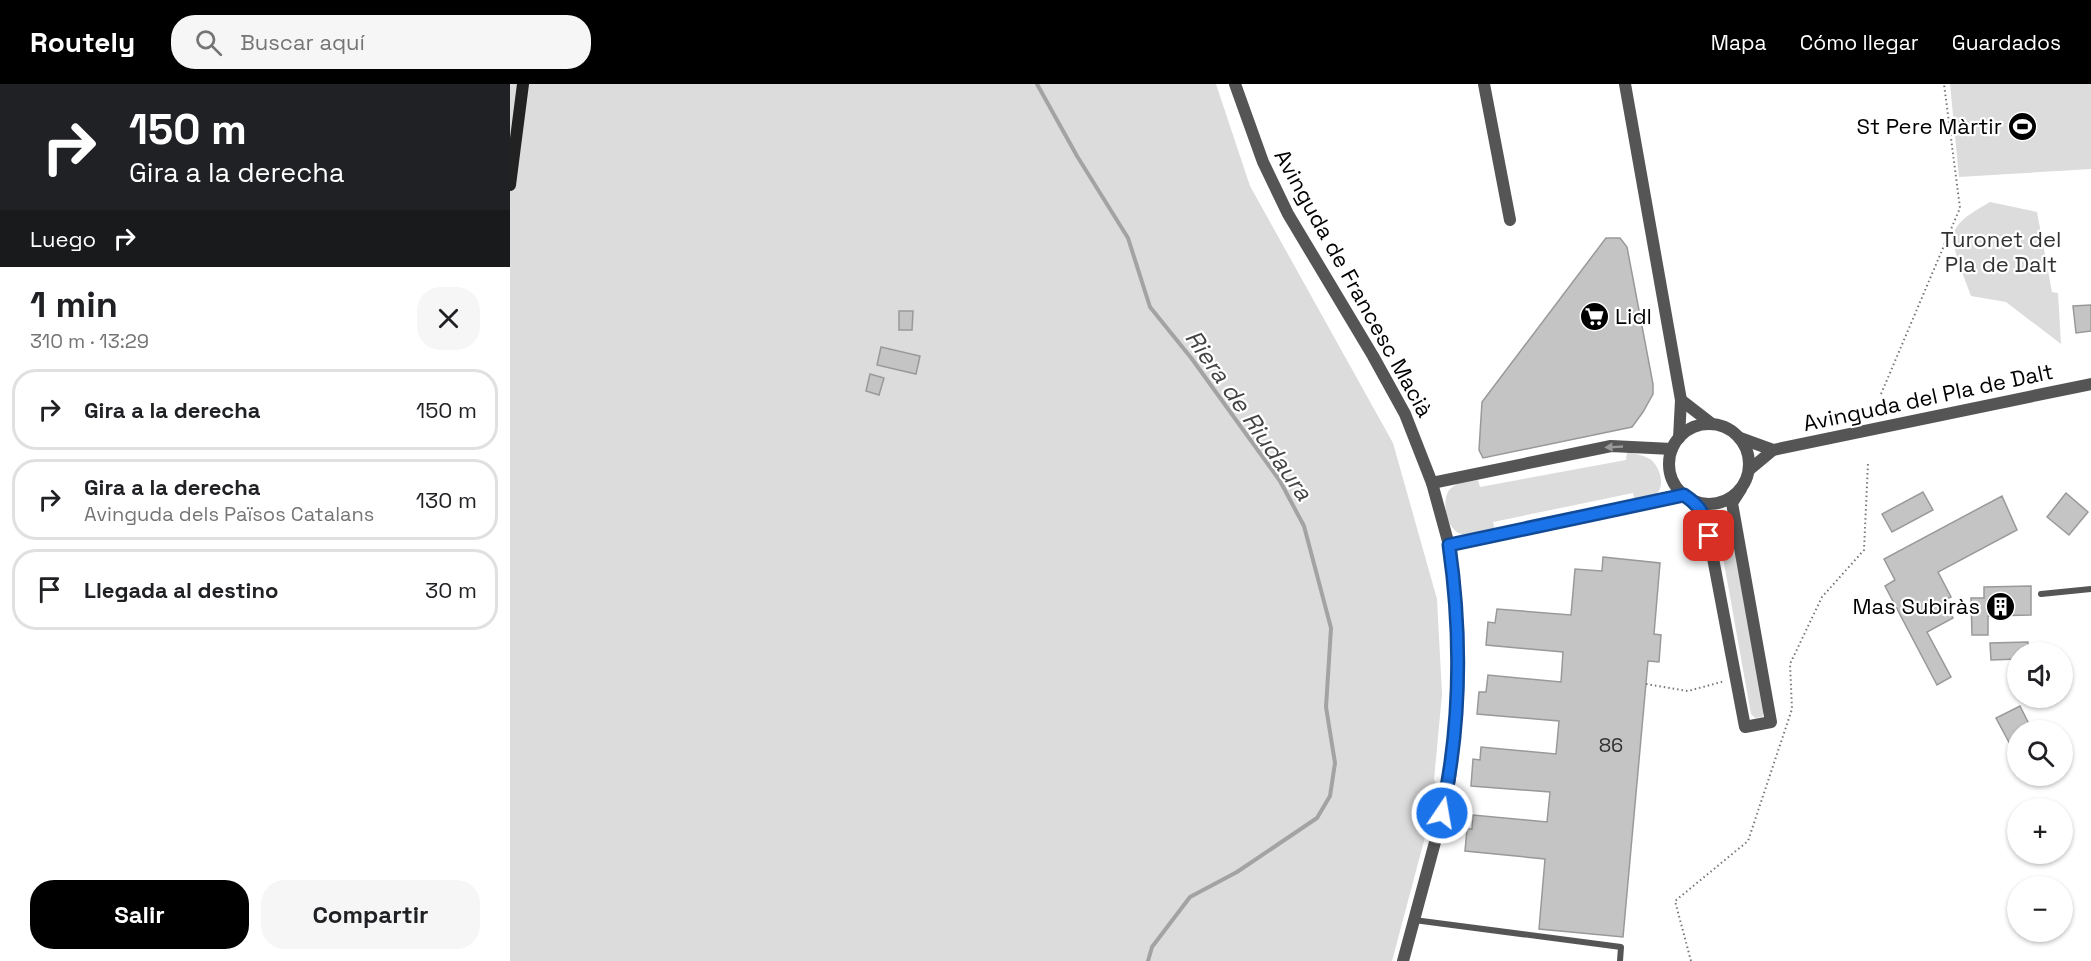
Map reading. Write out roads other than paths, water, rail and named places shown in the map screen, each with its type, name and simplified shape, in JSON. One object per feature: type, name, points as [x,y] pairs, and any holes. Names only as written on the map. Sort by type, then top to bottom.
[{"type":"main road","points":[[510,185],[523,84]]},
{"type":"street","name":"Avinguda de Francesc Macià","points":[[1235,84],[1250,130],[1273,185],[1405,414],[1432,483],[1449,545],[1454,579],[1459,663],[1450,779],[1403,961]]},
{"type":"street","points":[[1484,84],[1510,220]]},
{"type":"street","points":[[1625,84],[1681,400],[1676,443],[1670,459],[1670,471],[1673,481],[1705,516],[1745,727],[1771,722],[1732,503],[1749,470],[1748,453],[1740,438]]},
{"type":"street","name":"Avinguda del Pla de Dalt","points":[[1749,470],[1773,450],[2091,384]]},
{"type":"street","points":[[1681,400],[1712,424]]},
{"type":"street","points":[[1432,483],[1611,446],[1676,443],[1689,430],[1700,425],[1722,426],[1740,438],[1773,450]]},
{"type":"street","points":[[1449,545],[1688,498],[1713,504],[1724,502],[1741,489]]},
{"type":"lane","points":[[2042,594],[2091,589]]},
{"type":"lane","points":[[1414,920],[1621,947],[1620,961]]},
{"type":"waterway","name":"Riera de Riudaura","points":[[1037,84],[1077,156],[1128,238],[1150,307],[1192,359],[1280,481],[1304,526],[1331,628],[1326,707],[1335,763],[1330,796],[1317,818],[1237,872],[1190,897],[1152,947],[1148,961]]},
{"type":"place","name":"St Pere Màrtir","points":[[2023,126]]},
{"type":"place","name":"Lidl","points":[[1594,316]]},
{"type":"place","name":"Mas Subiràs","points":[[2001,606]]},
{"type":"park label","name":"Turonet del Pla de Dalt","points":[[2001,252]]}]
